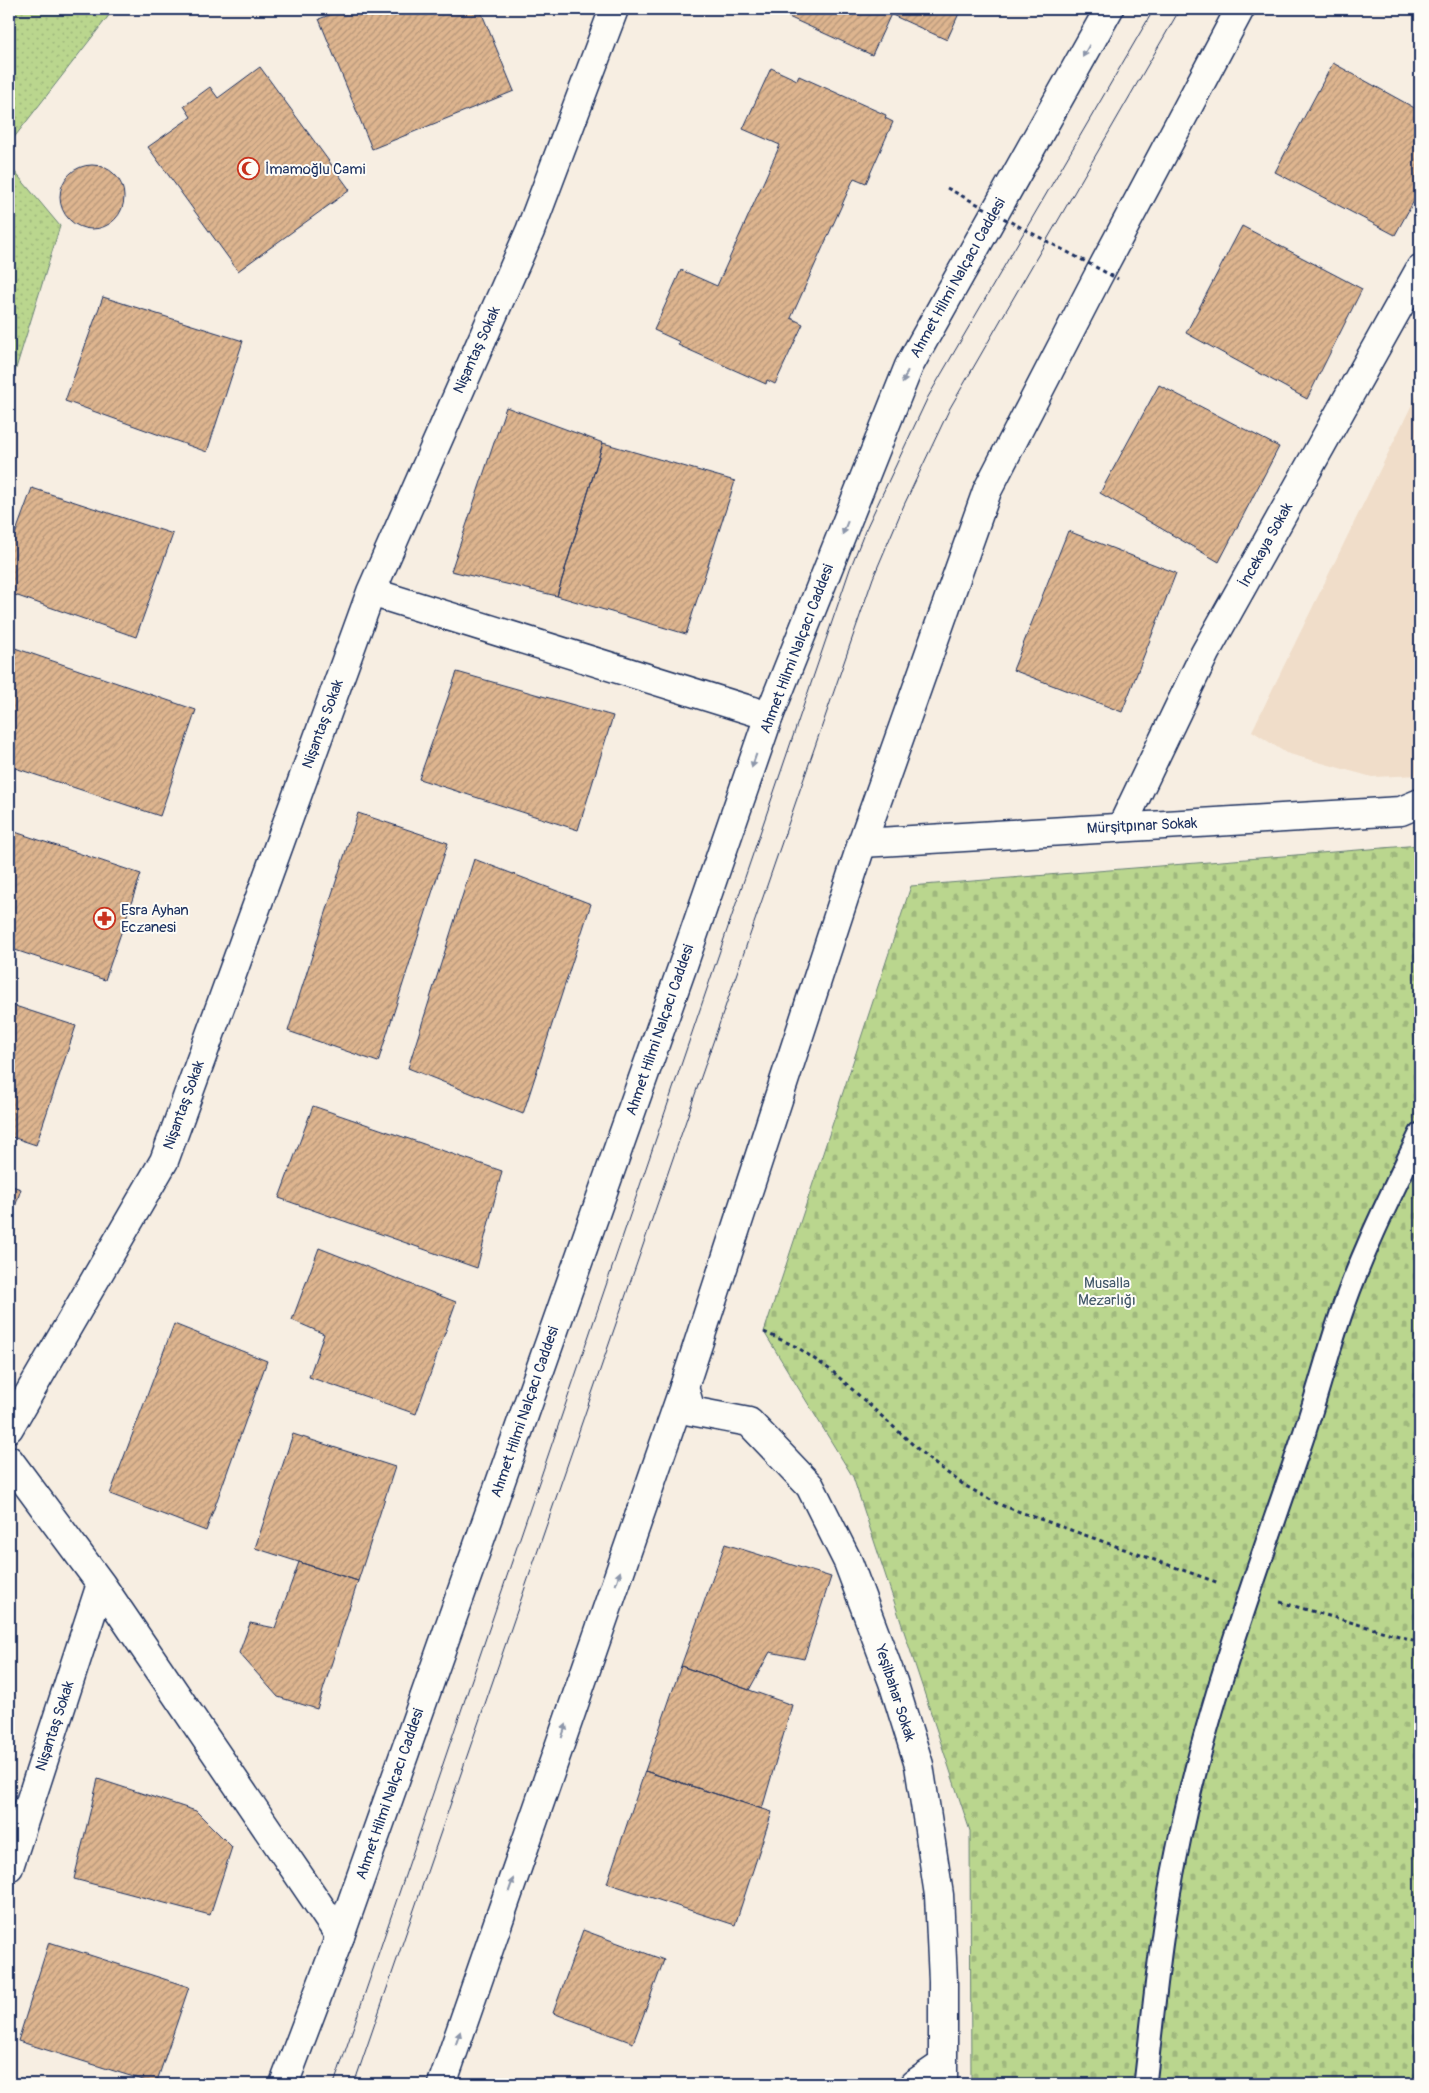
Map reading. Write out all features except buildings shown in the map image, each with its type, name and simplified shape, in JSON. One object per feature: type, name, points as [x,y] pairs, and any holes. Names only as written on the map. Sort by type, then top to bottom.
[{"type":"street","name":"Nişantaş Sokak","points":[[9,1428],[164,1161],[371,592],[530,232],[614,9]]},
{"type":"street","name":"Ahmet Hilmi Nalçacı Caddesi","points":[[284,2084],[340,1936],[680,974],[769,716],[909,366],[1109,9]]},
{"type":"street","points":[[442,2084],[684,1387],[862,844],[987,491],[1096,280],[1240,9]]},
{"type":"street","name":"İncekaya Sokak","points":[[1122,826],[1205,653],[1420,269]]},
{"type":"street","points":[[371,592],[769,716]]},
{"type":"street","name":"Mürşitpınar Sokak","points":[[862,844],[1122,826],[1401,811],[1420,802]]},
{"type":"street","name":"Yeşilbahar Sokak","points":[[684,1387],[690,1411],[749,1422],[810,1486],[848,1562],[893,1682],[919,1765],[939,1895],[943,1981],[943,2074]]},
{"type":"street","points":[[9,1460],[101,1584],[340,1936]]},
{"type":"street","name":"Nişantaş Sokak","points":[[9,1867],[101,1584]]},
{"type":"street","points":[[914,2084],[943,2074]]},
{"type":"lane","points":[[1145,2084],[1162,1940],[1177,1851],[1206,1732],[1249,1594],[1304,1433],[1341,1315],[1385,1207],[1420,1134]]},
{"type":"path","points":[[947,188],[1118,279]]},
{"type":"path","points":[[764,1332],[797,1347],[832,1371],[931,1461],[964,1485],[998,1504],[1249,1594],[1420,1642]]},
{"type":"shaded area","points":[[1420,388],[1420,775],[1372,777],[1286,753],[1252,731]]},
{"type":"green space","points":[[9,9],[114,9],[9,144]]},
{"type":"green space","points":[[9,165],[60,226],[9,391]]},
{"type":"green space","name":"Musalla Mezarlığı","points":[[1420,845],[1420,2084],[971,2084],[970,1831],[853,1477],[764,1332],[911,886]]},
{"type":"tram line","points":[[334,2084],[850,569],[865,531],[928,397],[1154,9]]},
{"type":"tram line","points":[[354,2084],[873,578],[904,505],[950,408],[1180,9]]},
{"type":"place","name":"İmamoğlu Cami","points":[[249,169]]},
{"type":"place","name":"Esra Ayhan Eczanesi","points":[[105,919]]}]
